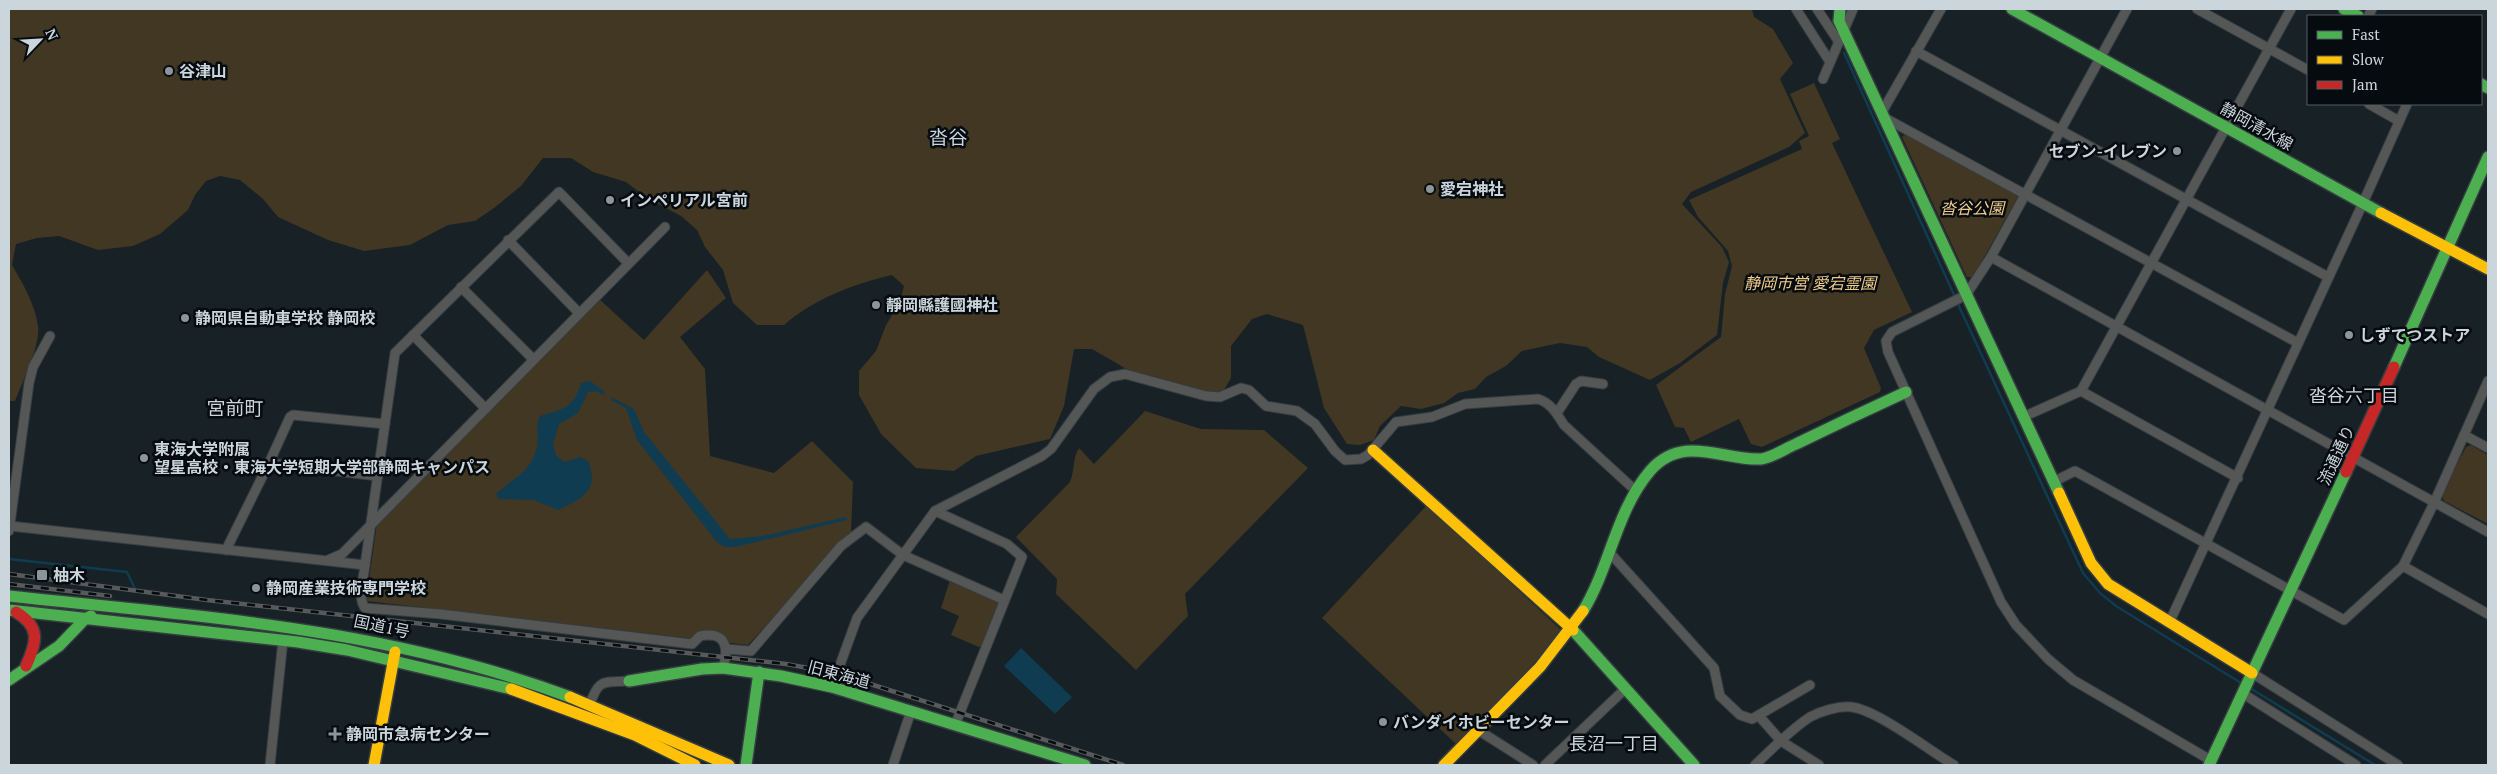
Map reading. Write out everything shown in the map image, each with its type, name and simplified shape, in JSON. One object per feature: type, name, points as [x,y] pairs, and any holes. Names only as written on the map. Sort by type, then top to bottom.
[{"type":"main road","points":[[1840,9],[1839,21],[1964,296],[2091,563],[2108,584],[2170,621],[2250,676]]},
{"type":"main road","name":"静岡清水線","points":[[2012,9],[2363,203],[2488,269]]},
{"type":"main road","points":[[2344,9],[2356,15]]},
{"type":"main road","name":"流通通り","points":[[2210,763],[2353,458],[2488,157]]},
{"type":"main road","points":[[1444,765],[1540,666],[1571,628],[1589,600],[1636,491],[1647,472],[1655,465],[1680,453],[1704,449],[1748,459],[1763,459],[1906,392]]},
{"type":"main road","points":[[1373,450],[1571,628],[1694,765]]},
{"type":"main road","name":"国道1号","points":[[9,596],[298,627],[396,645],[479,666],[561,692],[729,765]]},
{"type":"main road","points":[[59,602],[85,619]]},
{"type":"main road","points":[[9,680],[58,646],[85,619],[116,607]]},
{"type":"main road","points":[[10,610],[26,617],[32,623],[35,633],[33,652],[25,669]]},
{"type":"main road","name":"国道1号","points":[[10,610],[283,640],[347,650],[507,688],[588,716],[635,735],[695,765]]},
{"type":"main road","points":[[374,765],[396,645]]},
{"type":"main road","name":"旧東海道","points":[[629,681],[702,669],[723,668],[759,672],[832,687],[1085,765]]},
{"type":"main road","points":[[746,765],[759,672]]},
{"type":"street","points":[[1796,9],[1830,62]]},
{"type":"street","points":[[1817,9],[1839,42]]},
{"type":"street","points":[[1823,79],[1853,9]]},
{"type":"street","points":[[1940,9],[1883,115],[2298,343]]},
{"type":"street","points":[[2127,9],[1991,257],[1964,296],[1892,332],[1886,341],[1888,352],[2001,602],[2016,625],[2048,658],[2073,680],[2210,763]]},
{"type":"street","points":[[2197,9],[2307,69]]},
{"type":"street","points":[[2023,417],[2081,391],[2291,9]]},
{"type":"street","points":[[1916,51],[2328,277]]},
{"type":"street","points":[[2371,105],[2399,120]]},
{"type":"street","points":[[2170,621],[2238,478],[2267,410],[2406,105]]},
{"type":"street","points":[[628,263],[559,192],[395,353],[365,564],[362,604],[365,608],[440,614],[692,644],[700,636],[706,635],[724,640],[726,649],[723,668]]},
{"type":"street","points":[[326,560],[342,554],[665,227]]},
{"type":"street","points":[[508,240],[579,313]]},
{"type":"street","points":[[1991,257],[2488,532]]},
{"type":"street","points":[[461,287],[533,359]]},
{"type":"street","points":[[413,335],[485,408]]},
{"type":"street","points":[[50,336],[39,355],[29,384],[13,468],[9,529],[365,564]]},
{"type":"street","points":[[832,687],[856,618],[935,511],[1042,456],[1051,449],[1094,389],[1110,377],[1125,374],[1206,396],[1220,397],[1241,388],[1249,390],[1266,406],[1288,408],[1308,416],[1335,451],[1345,460],[1361,459],[1373,450],[1396,422],[1432,416],[1465,404],[1538,399],[1545,401],[1557,413],[1564,425],[1636,491]]},
{"type":"street","points":[[1557,413],[1576,384],[1581,381],[1602,384]]},
{"type":"street","points":[[2053,482],[2075,471],[2344,620],[2403,566],[2434,503],[2488,381]]},
{"type":"street","points":[[2081,391],[2238,478]]},
{"type":"street","points":[[226,550],[292,415],[385,424]]},
{"type":"street","points":[[2464,435],[2488,448]]},
{"type":"street","points":[[269,463],[378,476]]},
{"type":"street","points":[[935,511],[1007,544],[1022,557],[955,725]]},
{"type":"street","points":[[726,649],[750,652],[841,546],[866,527],[903,555],[1004,600]]},
{"type":"street","points":[[1610,553],[1714,668],[1720,696],[1730,707],[1747,719],[1759,716],[1810,686]]},
{"type":"street","points":[[2403,566],[2488,614]]},
{"type":"street","points":[[270,765],[283,640]]},
{"type":"street","points":[[2250,676],[2398,765]]},
{"type":"street","name":"旧東海道","points":[[590,704],[595,688],[602,683],[629,681]]},
{"type":"street","points":[[1545,765],[1625,689]]},
{"type":"street","points":[[2242,693],[2356,765]]},
{"type":"street","points":[[1755,765],[1781,740],[1812,716],[1836,708],[1851,707],[1879,718],[1954,765]]},
{"type":"street","points":[[893,765],[911,711]]},
{"type":"street","points":[[1759,716],[1781,740],[1820,765]]},
{"type":"street","points":[[1478,730],[1533,765]]},
{"type":"green space","points":[[9,9],[1752,9],[1754,17],[1773,29],[1793,63],[1780,79],[1805,133],[1789,147],[1691,192],[1682,204],[1722,247],[1729,262],[1723,283],[1717,335],[1680,363],[1650,380],[1599,357],[1587,347],[1560,343],[1522,351],[1506,366],[1486,377],[1475,389],[1458,393],[1444,403],[1421,409],[1401,406],[1380,426],[1374,440],[1360,445],[1347,444],[1324,408],[1303,325],[1267,314],[1252,319],[1231,346],[1231,378],[1220,397],[1142,378],[1092,349],[1074,349],[1064,406],[1050,439],[976,456],[954,471],[916,468],[881,434],[859,395],[859,371],[876,351],[886,325],[900,302],[904,286],[892,275],[863,283],[821,300],[784,325],[757,325],[733,303],[723,270],[705,247],[697,230],[681,216],[647,198],[626,182],[593,172],[571,158],[543,158],[521,186],[475,221],[448,225],[410,245],[364,251],[328,240],[278,217],[263,199],[240,180],[220,176],[206,181],[195,195],[188,210],[160,234],[133,246],[98,250],[59,236],[37,238],[16,244],[12,265],[31,302],[38,326],[38,334],[30,364],[15,401],[9,401]]},
{"type":"green space","name":"静岡市営 愛宕霊園","points":[[1814,83],[1840,139],[1832,143],[1912,312],[1874,330],[1864,348],[1881,388],[1880,392],[1762,447],[1751,444],[1739,419],[1691,442],[1684,428],[1675,427],[1656,385],[1721,337],[1725,294],[1732,266],[1728,251],[1698,217],[1689,200],[1802,149],[1799,141],[1809,136],[1790,94]]},
{"type":"green space","name":"沓谷公園","points":[[1905,134],[2019,195],[1973,277],[1967,277],[1902,137]]},
{"type":"green space","points":[[707,270],[726,298],[680,337],[705,369],[710,456],[774,473],[812,441],[853,482],[851,532],[748,645],[366,601],[377,523],[599,299],[644,340]]},
{"type":"green space","points":[[1145,411],[1201,429],[1264,430],[1308,468],[1185,594],[1188,616],[1136,670],[1056,594],[1057,579],[1016,537],[1070,482],[1075,456],[1079,448],[1094,464]]},
{"type":"green space","points":[[2471,445],[2488,455],[2488,524],[2444,501],[2441,494],[2466,447]]},
{"type":"green space","points":[[1427,505],[1563,632],[1457,745],[1322,618]]},
{"type":"green space","points":[[950,580],[998,601],[999,605],[983,645],[979,647],[951,635],[959,616],[941,608]]},
{"type":"water","points":[[590,381],[605,392],[603,395],[596,391],[588,392],[578,413],[559,424],[553,444],[556,456],[565,462],[580,457],[588,461],[592,479],[586,492],[574,502],[558,510],[534,500],[499,499],[496,494],[526,469],[534,456],[537,447],[540,416],[567,406],[575,398],[581,383]]},
{"type":"water","points":[[611,397],[634,409],[644,432],[730,539],[763,536],[846,517],[847,520],[735,547],[725,547],[717,542],[637,440],[626,408],[611,400]]},
{"type":"water","points":[[1021,648],[1072,697],[1055,714],[1004,666]]},
{"type":"waterway","points":[[1844,53],[1955,297]]},
{"type":"waterway","points":[[1957,302],[2083,573],[2100,593],[2116,606],[2241,683]]},
{"type":"waterway","points":[[9,559],[127,572],[135,589]]},
{"type":"waterway","points":[[2250,688],[2375,765]]},
{"type":"railway","points":[[9,574],[207,600],[786,664],[836,673],[1123,765]]},
{"type":"railway","points":[[9,584],[110,596]]},
{"type":"traffic: fast","points":[[1840,9],[1839,21],[2059,493]]},
{"type":"traffic: fast","points":[[2012,9],[2381,213]]},
{"type":"traffic: fast","points":[[2344,9],[2356,15]]},
{"type":"traffic: fast","points":[[2482,85],[2488,88]]},
{"type":"traffic: fast","points":[[2394,367],[2488,157]]},
{"type":"traffic: fast","points":[[1583,611],[1600,576],[1621,521],[1638,487],[1650,471],[1663,460],[1676,453],[1690,451],[1704,451],[1747,459],[1765,458],[1906,392]]},
{"type":"traffic: fast","points":[[2209,765],[2346,472]]},
{"type":"traffic: fast","points":[[9,596],[223,619],[363,640],[432,655],[501,674],[570,697]]},
{"type":"traffic: fast","points":[[9,610],[298,642],[347,650],[511,689]]},
{"type":"traffic: fast","points":[[9,680],[59,646],[85,619],[91,616]]},
{"type":"traffic: fast","points":[[1573,630],[1694,765]]},
{"type":"traffic: fast","points":[[629,681],[702,669],[723,668],[781,676],[832,687],[1085,765]]},
{"type":"traffic: fast","points":[[746,765],[759,672]]},
{"type":"traffic: slow","points":[[2381,213],[2488,269]]},
{"type":"traffic: slow","points":[[1373,450],[1573,630]]},
{"type":"traffic: slow","points":[[2059,493],[2091,563],[2108,584],[2252,673]]},
{"type":"traffic: slow","points":[[1444,765],[1540,667],[1583,611]]},
{"type":"traffic: slow","points":[[374,765],[395,652]]},
{"type":"traffic: slow","points":[[511,689],[635,735],[695,765]]},
{"type":"traffic: slow","points":[[570,697],[729,765]]},
{"type":"traffic: jam","points":[[2346,472],[2394,367]]},
{"type":"traffic: jam","points":[[16,612],[30,623],[33,629],[33,650],[26,666]]},
{"type":"place","name":"谷津山","points":[[169,71]]},
{"type":"place","name":"セブン-イレブン","points":[[2177,151]]},
{"type":"place","name":"愛宕神社","points":[[1430,189]]},
{"type":"place","name":"インペリアル宮前","points":[[610,200]]},
{"type":"place","name":"靜岡縣護國神社","points":[[876,305]]},
{"type":"place","name":"静岡県自動車学校 静岡校","points":[[185,318]]},
{"type":"place","name":"しずてつストア","points":[[2349,335]]},
{"type":"place","name":"東海大学附属 望星高校・東海大学短期大学部静岡キャンパス","points":[[144,458]]},
{"type":"place","name":"柚木","points":[[42,575]]},
{"type":"place","name":"静岡産業技術専門学校","points":[[256,588]]},
{"type":"place","name":"バンダイホビーセンター","points":[[1383,722]]},
{"type":"place","name":"静岡市急病センター","points":[[335,734]]},
{"type":"district","name":"沓谷","points":[[948,137]]},
{"type":"district","name":"沓谷六丁目","points":[[2354,396]]},
{"type":"district","name":"宮前町","points":[[235,408]]},
{"type":"district","name":"長沼一丁目","points":[[1614,744]]}]
